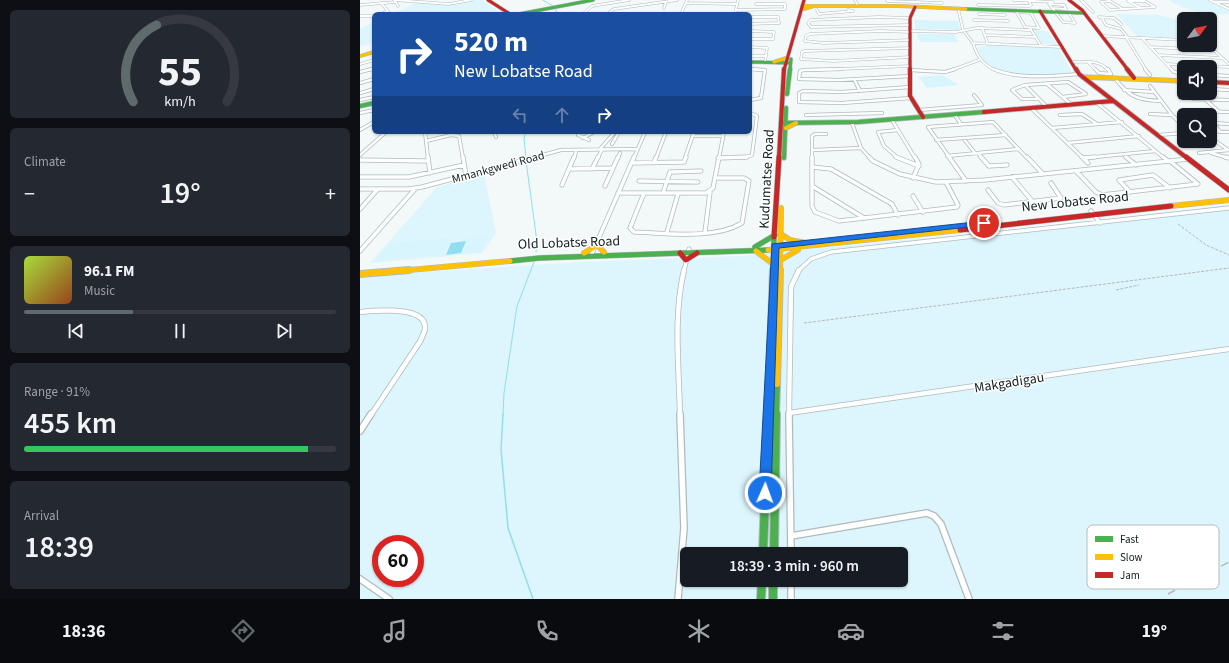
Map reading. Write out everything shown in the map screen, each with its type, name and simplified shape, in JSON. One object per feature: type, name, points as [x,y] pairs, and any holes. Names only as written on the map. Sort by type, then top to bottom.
[{"type":"main road","points":[[488,0],[505,12]]},
{"type":"main road","points":[[524,12],[587,0]]},
{"type":"main road","points":[[1068,1],[1078,6],[1134,78]]},
{"type":"main road","points":[[805,4],[816,8],[833,10],[856,3],[887,2],[915,7],[943,6],[1004,12],[1016,12],[1023,9],[1040,12],[1053,10],[1084,13]]},
{"type":"main road","points":[[532,12],[592,3]]},
{"type":"main road","name":"Kudumatse Road","points":[[763,547],[776,263],[785,123],[786,63],[805,4]]},
{"type":"main road","points":[[915,7],[910,18],[910,87],[911,98],[923,117]]},
{"type":"main road","points":[[1040,12],[1081,76],[1229,190]]},
{"type":"main road","points":[[360,56],[372,52]]},
{"type":"main road","points":[[752,62],[766,59],[782,64],[786,63]]},
{"type":"main road","points":[[1081,76],[1176,80]]},
{"type":"main road","points":[[1217,82],[1229,83]]},
{"type":"main road","points":[[785,123],[852,123],[1113,101]]},
{"type":"main road","points":[[360,106],[372,103]]},
{"type":"main road","name":"New Lobatse Road","points":[[755,249],[777,248],[1092,213],[1229,196]]},
{"type":"main road","points":[[1092,213],[1229,200]]},
{"type":"main road","points":[[591,254],[680,253],[689,251],[698,253],[755,249],[778,234],[805,245]]},
{"type":"main road","points":[[584,253],[597,245],[604,252]]},
{"type":"main road","points":[[755,249],[776,263],[805,245]]},
{"type":"main road","name":"Old Lobatse Road","points":[[360,274],[604,252],[755,249]]},
{"type":"main road","name":"Old Lobatse Road","points":[[360,270],[501,257],[584,253],[591,254]]},
{"type":"main road","points":[[680,253],[686,260],[698,253]]},
{"type":"main road","name":"Kudumatse Road","points":[[774,547],[776,263]]},
{"type":"main road","points":[[761,599],[762,587]]},
{"type":"main road","points":[[773,587],[773,599]]},
{"type":"street","points":[[394,0],[449,4],[471,0]]},
{"type":"street","points":[[585,12],[592,3],[629,0]]},
{"type":"street","points":[[610,12],[612,10],[677,0]]},
{"type":"street","points":[[682,12],[687,0]]},
{"type":"street","points":[[699,4],[700,0]]},
{"type":"street","points":[[717,4],[719,0]]},
{"type":"street","points":[[738,0],[736,10],[784,9],[784,4],[756,4]]},
{"type":"street","points":[[755,10],[757,0]]},
{"type":"street","points":[[887,2],[943,6],[941,0]]},
{"type":"street","points":[[976,0],[981,20]]},
{"type":"street","points":[[1014,0],[1068,1]]},
{"type":"street","points":[[978,10],[1023,9],[1030,6],[1029,0]]},
{"type":"street","points":[[1081,0],[1093,12]]},
{"type":"street","points":[[1128,0],[1142,9]]},
{"type":"street","points":[[1124,10],[1109,1],[1101,2],[1108,10],[1124,10],[1142,9],[1155,6],[1145,1],[1128,0]]},
{"type":"street","points":[[1210,0],[1228,9]]},
{"type":"street","points":[[624,1],[630,7]]},
{"type":"street","points":[[360,5],[372,2],[394,2],[398,6]]},
{"type":"street","points":[[664,8],[666,2]]},
{"type":"street","points":[[1214,2],[1229,2]]},
{"type":"street","points":[[382,3],[388,11],[386,12]]},
{"type":"street","points":[[686,4],[736,4]]},
{"type":"street","points":[[1053,10],[1066,8],[1062,4],[1050,4],[1053,10],[1065,23],[1075,23],[1069,12]]},
{"type":"street","points":[[1078,6],[1088,6]]},
{"type":"street","points":[[958,8],[963,30],[973,43],[979,60]]},
{"type":"street","points":[[833,10],[854,11],[848,10]]},
{"type":"street","points":[[1004,12],[1012,29]]},
{"type":"street","points":[[956,32],[971,28],[1040,28],[1032,14],[1016,12]]},
{"type":"street","points":[[1016,12],[1025,28],[1030,29],[1041,46]]},
{"type":"street","points":[[360,16],[372,16]]},
{"type":"street","points":[[752,17],[778,17],[779,24],[752,24]]},
{"type":"street","points":[[910,18],[878,17],[810,20],[808,23],[811,27],[858,25],[910,30],[956,32],[967,36]]},
{"type":"street","points":[[1099,17],[1114,18],[1121,24]]},
{"type":"street","points":[[1102,18],[1106,25],[1121,29],[1135,50],[1141,63],[1150,75]]},
{"type":"street","points":[[974,20],[1008,21]]},
{"type":"street","points":[[858,25],[863,32]]},
{"type":"street","points":[[982,28],[988,44]]},
{"type":"street","points":[[910,30],[808,35],[806,36],[805,42],[910,40]]},
{"type":"street","points":[[752,31],[774,32],[773,39],[752,39]]},
{"type":"street","points":[[985,36],[1036,37]]},
{"type":"street","points":[[1102,36],[1177,40]]},
{"type":"street","points":[[1142,38],[1174,72],[1177,73]]},
{"type":"street","points":[[853,42],[858,50]]},
{"type":"street","points":[[973,43],[1062,47]]},
{"type":"street","points":[[752,47],[767,48],[766,59],[752,56]]},
{"type":"street","points":[[1150,47],[1177,48]]},
{"type":"street","points":[[910,48],[805,51],[802,52],[801,59],[833,61],[910,57]]},
{"type":"street","points":[[1215,52],[1229,65]]},
{"type":"street","points":[[1158,55],[1222,58]]},
{"type":"street","points":[[855,59],[861,68]]},
{"type":"street","points":[[910,71],[854,79],[799,79],[800,71],[804,70],[861,68],[944,72],[979,60],[1011,75],[1081,76]]},
{"type":"street","points":[[360,64],[372,61]]},
{"type":"street","points":[[1071,62],[1088,62],[1103,64],[1111,74],[1099,73],[1088,62]]},
{"type":"street","points":[[1167,64],[1229,65]]},
{"type":"street","points":[[360,72],[372,69]]},
{"type":"street","points":[[752,69],[765,70],[761,98],[752,100]]},
{"type":"street","points":[[1217,75],[1229,76]]},
{"type":"street","points":[[1114,77],[1124,90],[1138,100],[1161,101]]},
{"type":"street","points":[[854,79],[860,91]]},
{"type":"street","points":[[360,83],[372,80]]},
{"type":"street","points":[[1039,99],[1022,99],[1013,91],[1014,89],[1025,85],[1070,82],[1086,94],[1063,97]]},
{"type":"street","points":[[1046,83],[1072,105]]},
{"type":"street","points":[[1025,85],[1047,107]]},
{"type":"street","points":[[1150,86],[1177,120]]},
{"type":"street","points":[[910,87],[860,91],[801,92],[799,93],[799,102],[842,103],[911,98]]},
{"type":"street","points":[[1217,89],[1229,90]]},
{"type":"street","points":[[360,93],[372,90]]},
{"type":"street","points":[[1124,90],[1154,92]]},
{"type":"street","points":[[919,110],[982,105],[974,95]]},
{"type":"street","points":[[360,100],[372,97]]},
{"type":"street","points":[[1217,99],[1229,100]]},
{"type":"street","points":[[1207,100],[1218,111],[1229,112]]},
{"type":"street","points":[[1076,171],[1100,194],[1198,184],[1097,103]]},
{"type":"street","points":[[1031,108],[1088,163]]},
{"type":"street","points":[[360,113],[372,110]]},
{"type":"street","points":[[806,115],[882,113]]},
{"type":"street","points":[[718,158],[744,158],[752,155],[757,116],[752,114]]},
{"type":"street","points":[[954,114],[962,124]]},
{"type":"street","points":[[1060,115],[1082,114],[1096,124]]},
{"type":"street","points":[[1150,114],[1172,115]]},
{"type":"street","points":[[837,115],[838,123]]},
{"type":"street","points":[[892,120],[919,166]]},
{"type":"street","points":[[966,181],[928,127],[993,122],[1006,134],[1042,174]]},
{"type":"street","points":[[1052,128],[1122,122]]},
{"type":"street","points":[[360,130],[372,123]]},
{"type":"street","points":[[852,123],[861,148],[873,160],[883,167],[913,178],[946,182],[1076,171],[1189,159]]},
{"type":"street","points":[[1217,123],[1229,124]]},
{"type":"street","points":[[360,126],[365,126]]},
{"type":"street","points":[[1217,128],[1220,132]]},
{"type":"street","points":[[898,130],[878,132],[882,145],[898,159],[919,166]]},
{"type":"street","points":[[1217,132],[1229,132]]},
{"type":"street","points":[[360,155],[384,134]]},
{"type":"street","points":[[425,134],[430,173]]},
{"type":"street","points":[[584,138],[591,134]]},
{"type":"street","points":[[592,169],[601,149],[612,134]]},
{"type":"street","points":[[612,144],[618,134]]},
{"type":"street","points":[[591,254],[597,245],[644,134]]},
{"type":"street","points":[[654,163],[665,134]]},
{"type":"street","points":[[631,163],[684,162],[692,136],[723,134],[713,188],[710,192],[705,232]]},
{"type":"street","points":[[826,134],[813,134],[812,206],[815,212],[836,221],[958,207],[946,182]]},
{"type":"street","points":[[936,140],[1006,134]]},
{"type":"street","points":[[1158,135],[1177,134]]},
{"type":"street","points":[[426,141],[451,135],[459,136],[466,176]]},
{"type":"street","points":[[578,136],[589,140]]},
{"type":"street","points":[[1067,143],[1140,136]]},
{"type":"street","points":[[963,138],[989,166],[1007,166]]},
{"type":"street","points":[[1217,142],[1228,150]]},
{"type":"street","points":[[813,150],[861,148]]},
{"type":"street","name":"Mmankgwedi Road","points":[[360,189],[415,188],[562,150],[637,149]]},
{"type":"street","points":[[947,156],[1018,149]]},
{"type":"street","points":[[1199,153],[1228,150]]},
{"type":"street","points":[[1082,158],[1155,151]]},
{"type":"street","points":[[562,185],[576,152]]},
{"type":"street","points":[[1208,152],[1229,158]]},
{"type":"street","points":[[605,186],[620,153]]},
{"type":"street","points":[[1123,154],[1136,165]]},
{"type":"street","points":[[360,160],[428,161]]},
{"type":"street","points":[[360,177],[409,177],[464,165]]},
{"type":"street","points":[[913,178],[919,166]]},
{"type":"street","points":[[812,167],[831,169],[892,204],[898,215]]},
{"type":"street","points":[[569,169],[613,168]]},
{"type":"street","points":[[663,193],[668,174],[672,172],[701,171]]},
{"type":"street","points":[[1130,192],[1119,180],[1154,175],[1170,188]]},
{"type":"street","points":[[1012,177],[1034,202]]},
{"type":"street","points":[[644,193],[630,228],[634,232],[705,232],[730,230],[742,223],[748,181],[744,178],[714,178]]},
{"type":"street","points":[[639,181],[698,182]]},
{"type":"street","points":[[988,190],[1002,205],[1061,198],[1051,183]]},
{"type":"street","points":[[812,186],[865,218]]},
{"type":"street","points":[[360,251],[415,188]]},
{"type":"street","points":[[360,209],[378,189]]},
{"type":"street","points":[[618,193],[678,194],[710,192]]},
{"type":"street","points":[[667,232],[678,194]]},
{"type":"street","points":[[913,196],[923,212]]},
{"type":"street","points":[[791,547],[789,413],[791,287],[795,274],[809,259],[832,252],[1229,208]]},
{"type":"street","points":[[1092,213],[1100,223]]},
{"type":"street","points":[[678,599],[684,528],[676,317],[678,295],[689,251]]},
{"type":"street","points":[[360,312],[417,313],[424,319],[426,324],[421,340],[360,431]]},
{"type":"street","name":"Makgadigau","points":[[789,413],[1229,349]]},
{"type":"street","points":[[791,536],[927,513],[934,516],[941,524],[969,599]]},
{"type":"street","points":[[360,579],[390,599]]},
{"type":"street","points":[[791,587],[791,599]]},
{"type":"shaded area","points":[[482,0],[500,12],[396,12],[416,3],[448,5]]},
{"type":"shaded area","points":[[1168,0],[1207,0],[1229,11],[1229,14],[1217,15],[1217,12],[1198,12],[1181,7]]},
{"type":"shaded area","points":[[1116,14],[1159,15],[1177,20],[1177,38],[1137,36]]},
{"type":"shaded area","points":[[914,20],[958,21],[960,30],[916,29]]},
{"type":"shaded area","points":[[372,23],[372,44],[360,46],[360,29]]},
{"type":"shaded area","points":[[1033,30],[1048,31],[1057,45],[1042,44]]},
{"type":"shaded area","points":[[917,34],[954,34],[958,42],[920,42]]},
{"type":"shaded area","points":[[989,45],[1058,48],[1073,74],[1040,76],[1007,74],[982,62],[978,47]]},
{"type":"shaded area","points":[[943,75],[958,85],[927,88],[918,77]]},
{"type":"shaded area","points":[[484,174],[496,233],[482,253],[370,263],[437,187]]},
{"type":"shaded area","points":[[1229,205],[1229,599],[360,599],[360,278],[421,272],[580,262],[740,256],[1009,230]]},
{"type":"shaded area","points":[[487,235],[481,252],[462,254],[468,237]]},
{"type":"shaded area","points":[[451,238],[444,254],[378,260],[392,243]]},
{"type":"water","points":[[466,241],[461,253],[446,255],[451,243]]},
{"type":"waterway","points":[[543,0],[553,6]]},
{"type":"waterway","points":[[525,134],[524,138],[526,159]]},
{"type":"waterway","points":[[526,161],[537,242],[536,252]]},
{"type":"waterway","points":[[503,415],[504,393],[517,306],[534,262]]},
{"type":"waterway","points":[[503,414],[501,449],[508,528],[533,599]]},
{"type":"railway","points":[[1178,224],[1206,245],[1229,255]]},
{"type":"railway","points":[[804,323],[1229,268]]},
{"type":"railway","points":[[1116,290],[1139,285]]},
{"type":"railway","points":[[1219,567],[1229,562]]},
{"type":"railway","points":[[1168,594],[1178,589]]},
{"type":"traffic: fast","points":[[530,12],[593,0]]},
{"type":"traffic: fast","points":[[966,9],[1084,13]]},
{"type":"traffic: fast","points":[[787,94],[791,59]]},
{"type":"traffic: fast","points":[[752,62],[790,63]]},
{"type":"traffic: fast","points":[[360,106],[372,103]]},
{"type":"traffic: fast","points":[[784,158],[786,108]]},
{"type":"traffic: fast","points":[[781,123],[858,122],[984,112]]},
{"type":"traffic: fast","points":[[755,247],[775,235]]},
{"type":"traffic: fast","points":[[763,547],[774,237]]},
{"type":"traffic: fast","points":[[510,261],[540,258],[768,250]]},
{"type":"traffic: fast","points":[[774,547],[777,384]]},
{"type":"traffic: fast","points":[[761,599],[762,587]]},
{"type":"traffic: fast","points":[[773,587],[773,599]]},
{"type":"traffic: slow","points":[[802,6],[899,6],[966,9]]},
{"type":"traffic: slow","points":[[804,9],[814,6]]},
{"type":"traffic: slow","points":[[360,56],[372,53]]},
{"type":"traffic: slow","points":[[774,62],[786,58]]},
{"type":"traffic: slow","points":[[1083,77],[1177,81]]},
{"type":"traffic: slow","points":[[786,128],[796,123]]},
{"type":"traffic: slow","points":[[1171,206],[1229,200]]},
{"type":"traffic: slow","points":[[777,384],[781,208]]},
{"type":"traffic: slow","points":[[768,250],[960,230]]},
{"type":"traffic: slow","points":[[781,234],[790,240],[806,243]]},
{"type":"traffic: slow","points":[[584,253],[597,245],[604,252]]},
{"type":"traffic: slow","points":[[779,261],[798,250]]},
{"type":"traffic: slow","points":[[756,251],[773,264]]},
{"type":"traffic: slow","points":[[360,274],[510,261]]},
{"type":"traffic: jam","points":[[488,0],[507,12]]},
{"type":"traffic: jam","points":[[774,237],[784,68],[804,0]]},
{"type":"traffic: jam","points":[[1069,0],[1082,10],[1134,78]]},
{"type":"traffic: jam","points":[[915,7],[910,18],[910,96],[923,117]]},
{"type":"traffic: jam","points":[[1040,11],[1079,74],[1229,190]]},
{"type":"traffic: jam","points":[[1217,82],[1229,83]]},
{"type":"traffic: jam","points":[[984,112],[1113,101]]},
{"type":"traffic: jam","points":[[960,230],[1171,206]]},
{"type":"traffic: jam","points":[[680,253],[686,260],[697,253]]},
{"type":"route","points":[[765,493],[774,246],[984,223]]}]
